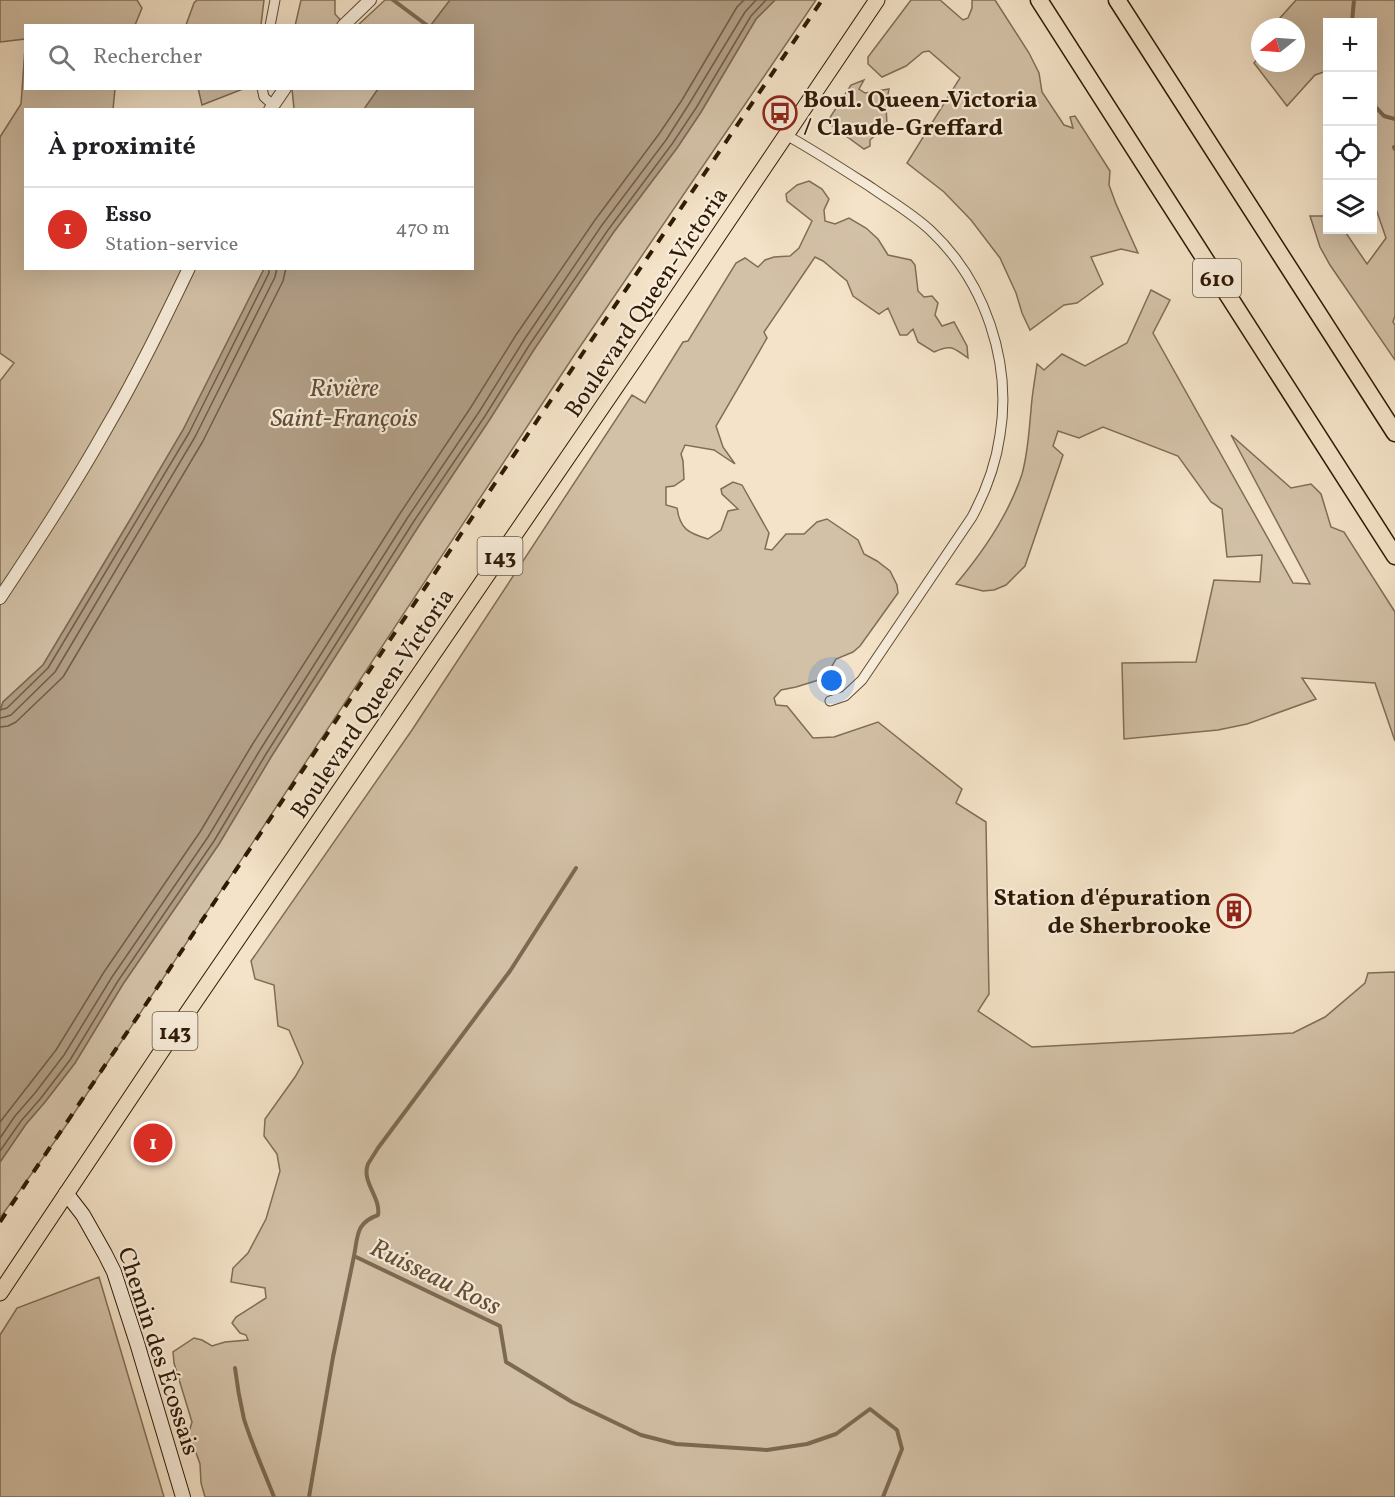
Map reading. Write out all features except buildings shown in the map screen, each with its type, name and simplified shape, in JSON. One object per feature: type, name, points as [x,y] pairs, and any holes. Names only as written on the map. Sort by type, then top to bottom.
[{"type":"highway","name":"610","points":[[1039,0],[1395,556]]},
{"type":"highway","name":"610","points":[[1117,0],[1395,433]]},
{"type":"main road","name":"Boulevard Queen-Victoria","points":[[66,1193],[877,0]]},
{"type":"main road","name":"143","points":[[0,1293],[66,1193]]},
{"type":"main road","name":"Chemin des Écossais","points":[[66,1193],[83,1215],[114,1272],[183,1497]]},
{"type":"street","points":[[270,24],[275,0]]},
{"type":"street","points":[[345,24],[370,0]]},
{"type":"street","points":[[262,90],[264,97],[272,107],[284,90]]},
{"type":"street","points":[[786,135],[916,218],[948,248],[973,285],[987,315],[997,346],[1003,390],[1001,434],[996,456],[986,487],[972,517],[862,680],[845,696],[830,701]]},
{"type":"street","points":[[0,598],[107,429],[142,365],[188,270]]},
{"type":"shaded area","points":[[0,0],[137,0],[142,8],[135,24],[24,24],[24,39],[0,42]]},
{"type":"shaded area","points":[[197,0],[264,0],[261,24],[186,24]]},
{"type":"shaded area","points":[[301,0],[335,0],[335,14],[344,24],[295,24]]},
{"type":"shaded area","points":[[385,0],[450,0],[432,24],[359,24]]},
{"type":"shaded area","points":[[775,0],[816,0],[575,354],[65,1127],[0,1218],[0,1162],[26,1124],[75,1063],[123,984],[219,844],[271,757],[535,348],[613,233],[677,148],[756,19]]},
{"type":"shaded area","points":[[911,0],[940,0],[963,20],[968,18],[972,0],[995,0],[1029,53],[1039,73],[1042,92],[1064,125],[1073,128],[1070,117],[1075,116],[1110,171],[1109,185],[1138,253],[1121,249],[1091,257],[1103,284],[1077,303],[1064,305],[1030,330],[1000,258],[971,220],[944,192],[907,163],[960,78],[929,51],[923,52],[906,66],[882,77],[868,64],[868,57]]},
{"type":"shaded area","points":[[1296,0],[1395,0],[1395,316],[1393,322],[1395,325],[1395,360],[1330,265],[1320,247],[1310,216],[1323,216],[1323,234],[1347,234],[1367,264],[1386,238],[1377,212],[1377,18],[1323,18],[1323,72],[1315,75],[1287,106],[1261,72],[1305,72],[1305,18],[1280,18]]},
{"type":"shaded area","points":[[24,62],[24,90],[115,90],[113,108],[24,108],[24,270],[263,270],[183,430],[133,515],[43,665],[3,702],[0,711],[0,381],[14,363],[0,353],[0,137],[21,104]]},
{"type":"shaded area","points":[[864,80],[859,89],[865,93],[889,89],[886,106],[887,125],[870,140],[870,146],[864,149],[827,122],[851,85]]},
{"type":"shaded area","points":[[198,90],[240,90],[202,105]]},
{"type":"shaded area","points":[[292,90],[377,90],[365,108],[294,108]]},
{"type":"shaded area","points":[[809,181],[822,189],[829,199],[824,210],[825,221],[835,224],[849,218],[866,228],[878,239],[888,255],[911,260],[915,265],[918,291],[924,297],[932,296],[938,303],[935,315],[942,326],[954,322],[967,346],[968,358],[952,348],[934,352],[918,342],[913,329],[907,335],[900,335],[888,308],[879,314],[853,296],[847,281],[815,257],[764,332],[767,338],[716,426],[723,447],[735,464],[714,450],[685,445],[681,454],[684,479],[674,486],[666,487],[666,505],[677,508],[680,521],[686,529],[708,539],[721,530],[728,511],[738,509],[722,494],[721,489],[733,482],[742,485],[769,533],[765,549],[772,550],[786,534],[804,534],[817,522],[827,519],[858,540],[864,554],[890,571],[898,593],[860,646],[853,652],[836,659],[825,678],[781,690],[774,698],[776,705],[787,706],[813,738],[834,737],[878,722],[962,789],[956,803],[986,822],[989,994],[978,1011],[1032,1047],[1293,1033],[1325,1017],[1365,983],[1368,973],[1395,972],[1395,1497],[205,1497],[201,1483],[200,1464],[194,1447],[180,1436],[177,1427],[176,1416],[182,1430],[189,1432],[192,1422],[174,1363],[173,1352],[194,1338],[212,1346],[225,1342],[248,1340],[246,1335],[240,1333],[232,1323],[236,1317],[266,1298],[265,1288],[231,1282],[233,1268],[248,1253],[266,1219],[280,1171],[277,1154],[264,1136],[265,1119],[303,1063],[289,1030],[278,1026],[274,985],[255,979],[251,961],[412,730],[632,395],[645,403],[683,342],[688,341],[736,263],[745,258],[758,267],[765,260],[790,256],[799,248],[812,221],[787,201],[786,194],[797,185]]},
{"type":"shaded area","points":[[1151,290],[1170,300],[1153,333],[1293,583],[1310,584],[1231,435],[1291,488],[1311,484],[1321,494],[1331,527],[1344,532],[1395,612],[1395,741],[1375,683],[1302,678],[1316,699],[1247,724],[1218,730],[1124,739],[1122,663],[1196,662],[1214,580],[1260,582],[1262,555],[1227,557],[1222,509],[1211,502],[1178,456],[1103,427],[1079,438],[1058,431],[1053,446],[1063,455],[1025,566],[1006,585],[994,590],[983,591],[956,584],[994,532],[1017,489],[1026,458],[1037,364],[1044,370],[1062,354],[1085,366],[1127,343]]},
{"type":"shaded area","points":[[99,1277],[164,1497],[0,1497],[0,1335],[17,1308]]},
{"type":"water","name":"Rivière Saint-François","points":[[450,0],[775,0],[756,19],[677,148],[613,233],[535,348],[271,757],[219,844],[123,984],[75,1063],[26,1124],[0,1162],[0,711],[3,702],[43,665],[183,430],[263,270],[474,270],[474,108],[365,108],[377,90],[474,90],[474,24],[432,24]]},
{"type":"waterway","points":[[393,0],[425,24]]},
{"type":"waterway","points":[[1352,18],[1354,0]]},
{"type":"waterway","points":[[1377,108],[1384,116],[1395,119]]},
{"type":"waterway","points":[[354,1256],[359,1231],[366,1222],[378,1215],[377,1202],[367,1177],[368,1164],[510,971],[576,868]]},
{"type":"waterway","name":"Ruisseau Ross","points":[[309,1497],[333,1357],[354,1256],[500,1326],[506,1362],[572,1402],[641,1435],[676,1444],[767,1450],[807,1444],[836,1434],[870,1409],[897,1430],[902,1449],[883,1497]]},
{"type":"waterway","points":[[235,1368],[244,1419],[274,1497]]},
{"type":"railway","points":[[0,1222],[822,0]]},
{"type":"place","name":"Boul. Queen-Victoria / Claude-Greffard","points":[[780,113]]},
{"type":"place","name":"Station d'épuration de Sherbrooke","points":[[1234,911]]},
{"type":"place","name":"Esso","points":[[153,1143]]}]
